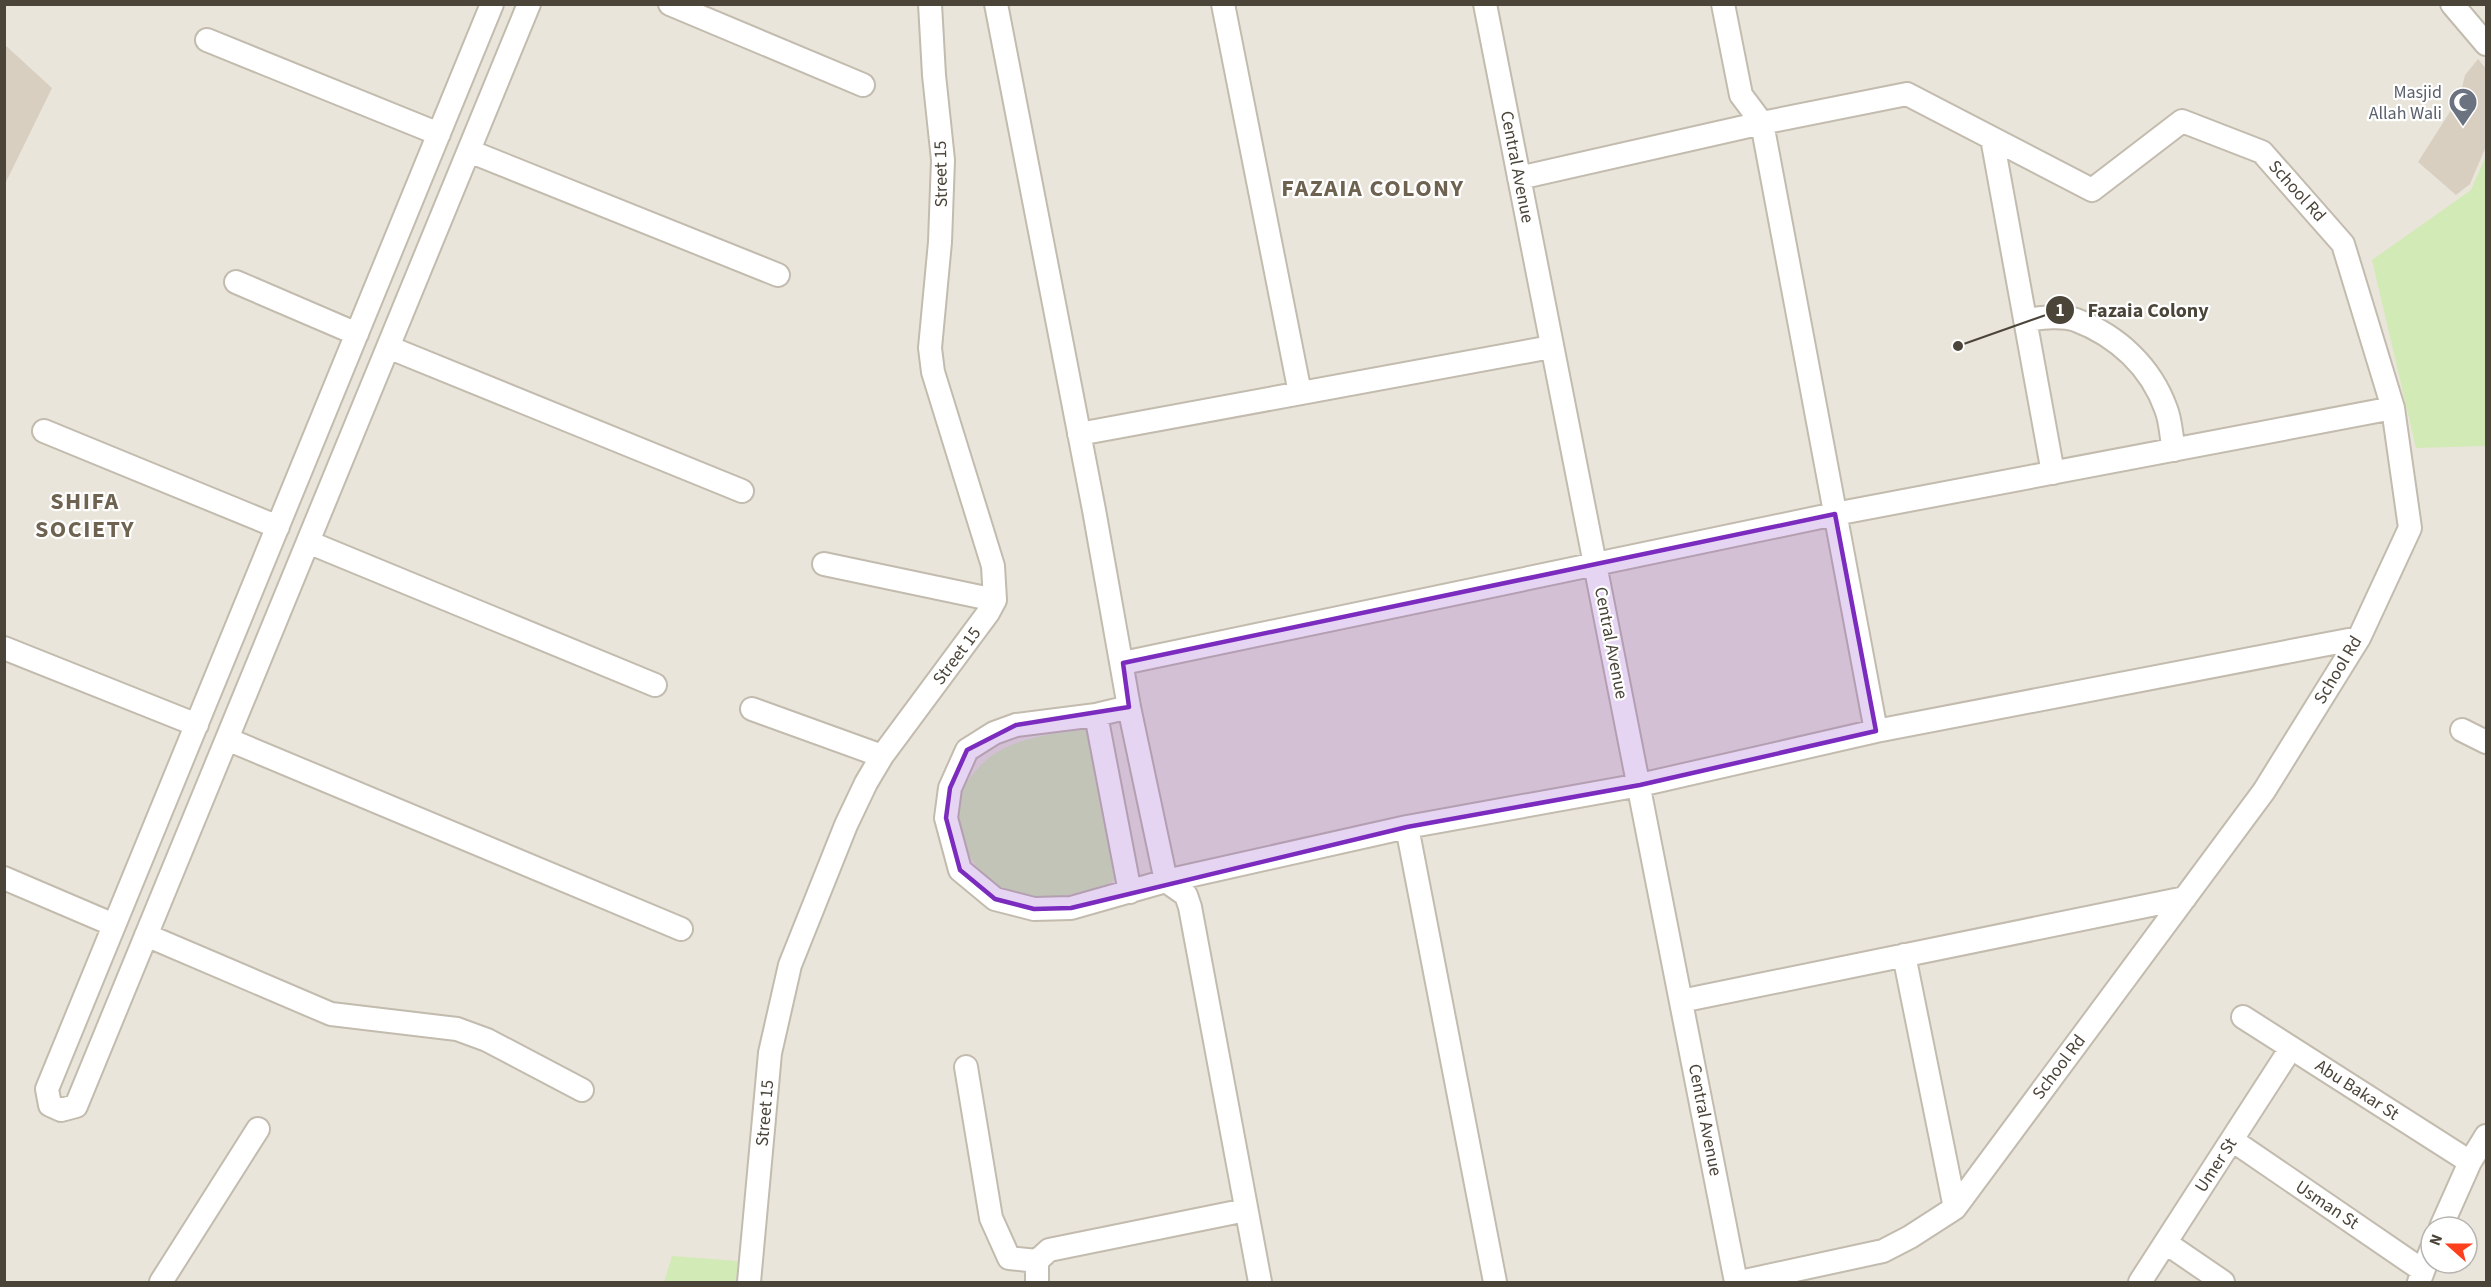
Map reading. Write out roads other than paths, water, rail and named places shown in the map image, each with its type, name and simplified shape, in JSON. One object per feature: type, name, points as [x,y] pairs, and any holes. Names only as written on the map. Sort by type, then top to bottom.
[{"type":"street","points":[[492,4],[47,1089],[50,1105],[61,1110],[76,1106],[530,4]]},
{"type":"street","points":[[670,4],[863,86]]},
{"type":"street","name":"Street 15","points":[[749,1282],[770,1053],[790,964],[846,825],[882,756],[988,613],[995,600],[993,566],[936,383],[930,348],[940,242],[943,160],[934,75],[930,4]]},
{"type":"street","points":[[996,4],[1123,663],[1129,707],[1166,881],[1186,895],[1190,907],[1260,1282]]},
{"type":"street","points":[[1223,4],[1300,393]]},
{"type":"street","name":"Central Avenue","points":[[1485,4],[1551,347],[1738,1282]]},
{"type":"street","points":[[1723,4],[1741,95],[1762,123],[1876,731]]},
{"type":"street","points":[[2452,4],[2487,44]]},
{"type":"street","points":[[207,40],[439,134]]},
{"type":"street","points":[[1519,178],[1762,123],[1907,94],[1992,138],[2053,473]]},
{"type":"street","name":"School Rd","points":[[1955,1208],[2264,791],[2359,638],[2410,528],[2393,408],[2343,244],[2262,152],[2182,121],[2092,190],[1992,138]]},
{"type":"street","points":[[469,150],[778,275]]},
{"type":"street","points":[[236,282],[357,333]]},
{"type":"street","points":[[2025,320],[2047,317],[2075,320],[2131,353],[2150,373],[2167,410],[2174,450]]},
{"type":"street","points":[[388,347],[742,491]]},
{"type":"street","points":[[1079,434],[1551,347]]},
{"type":"street","points":[[1123,663],[1835,514],[2393,408]]},
{"type":"street","points":[[44,431],[278,527]]},
{"type":"street","points":[[308,542],[655,685]]},
{"type":"street","points":[[824,564],[995,600]]},
{"type":"street","points":[[1129,707],[1096,715],[1016,725],[994,733],[967,750],[950,788],[946,818],[960,870],[995,898],[1034,909],[1071,908],[1166,881],[1407,826],[1640,785],[1876,731],[2359,638]]},
{"type":"street","points":[[4,648],[196,725]]},
{"type":"street","points":[[752,709],[882,756]]},
{"type":"street","points":[[1096,715],[1130,892]]},
{"type":"street","points":[[2462,730],[2487,742]]},
{"type":"street","points":[[227,739],[681,929]]},
{"type":"street","points":[[1407,826],[1495,1282]]},
{"type":"street","points":[[4,878],[114,925]]},
{"type":"street","points":[[1682,1001],[2186,898]]},
{"type":"street","points":[[146,935],[331,1014],[457,1029],[477,1036],[582,1090]]},
{"type":"street","points":[[1738,1282],[1883,1251],[1955,1208],[1904,955]]},
{"type":"street","name":"Abu Bakar St","points":[[2243,1017],[2470,1162]]},
{"type":"street","name":"Umer St","points":[[2140,1282],[2291,1048]]},
{"type":"street","points":[[966,1066],[991,1218],[1009,1258],[1033,1276],[1049,1250],[1246,1210]]},
{"type":"street","points":[[161,1282],[258,1130]]},
{"type":"street","points":[[2446,1215],[2470,1162],[2487,1136]]},
{"type":"street","name":"Usman St","points":[[2232,1140],[2419,1264]]},
{"type":"street","points":[[2166,1244],[2223,1282]]},
{"type":"place","name":"Masjid Allah Wali","points":[[2463,128]]},
{"type":"place","name":"Fazaia Colony","points":[[1958,346]]},
{"type":"district","name":"FAZAIA COLONY","points":[[1373,188]]},
{"type":"district","name":"SHIFA SOCIETY","points":[[85,515]]}]
